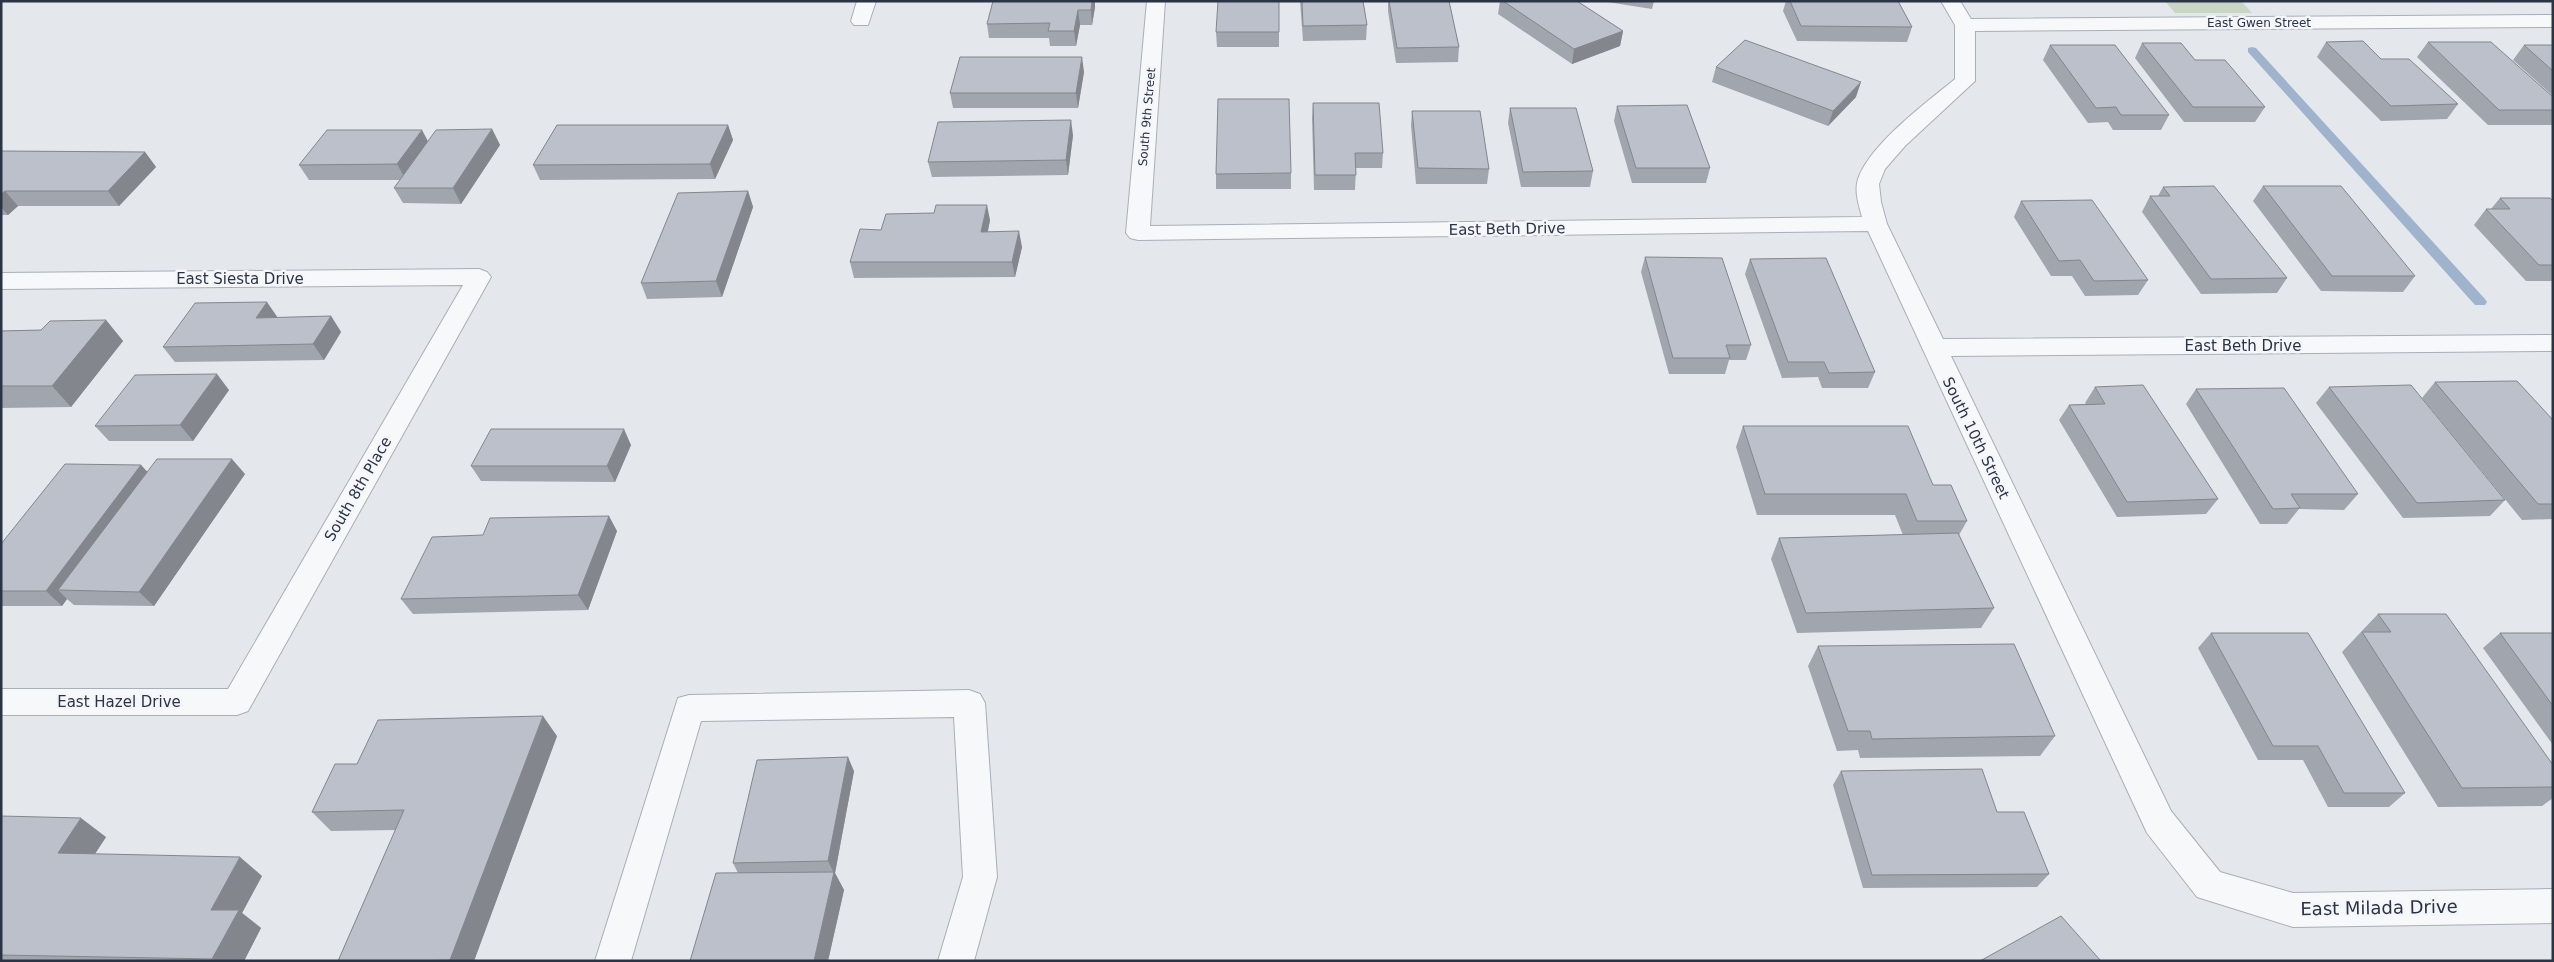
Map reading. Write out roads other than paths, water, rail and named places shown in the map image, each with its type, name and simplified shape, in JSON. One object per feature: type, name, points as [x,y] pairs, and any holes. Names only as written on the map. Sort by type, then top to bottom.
[{"type":"street","points":[[861,21],[867,1]]},
{"type":"street","name":"South 9th Street","points":[[1138,233],[1156,1]]},
{"type":"street","points":[[1950,1],[1965,25]]},
{"type":"street","name":"East Gwen Street","points":[[1965,25],[2553,21]]},
{"type":"street","name":"South 10th Street","points":[[1965,25],[1964,81],[1882,158],[1868,180],[1869,199],[1876,224],[1933,348],[2159,822],[2209,885]]},
{"type":"street","name":"East Beth Drive","points":[[1138,233],[1876,224]]},
{"type":"street","name":"East Siesta Drive","points":[[1,281],[479,277]]},
{"type":"street","name":"South 8th Place","points":[[237,702],[479,277]]},
{"type":"street","name":"East Beth Drive","points":[[1933,348],[2553,343]]},
{"type":"street","name":"East Hazel Drive","points":[[1,702],[237,702]]},
{"type":"street","points":[[613,961],[688,708],[969,703],[980,877],[956,961]]},
{"type":"street","name":"East Milada Drive","points":[[2209,885],[2293,910],[2553,906]]},
{"type":"waterway","points":[[2252,50],[2480,302]]}]
